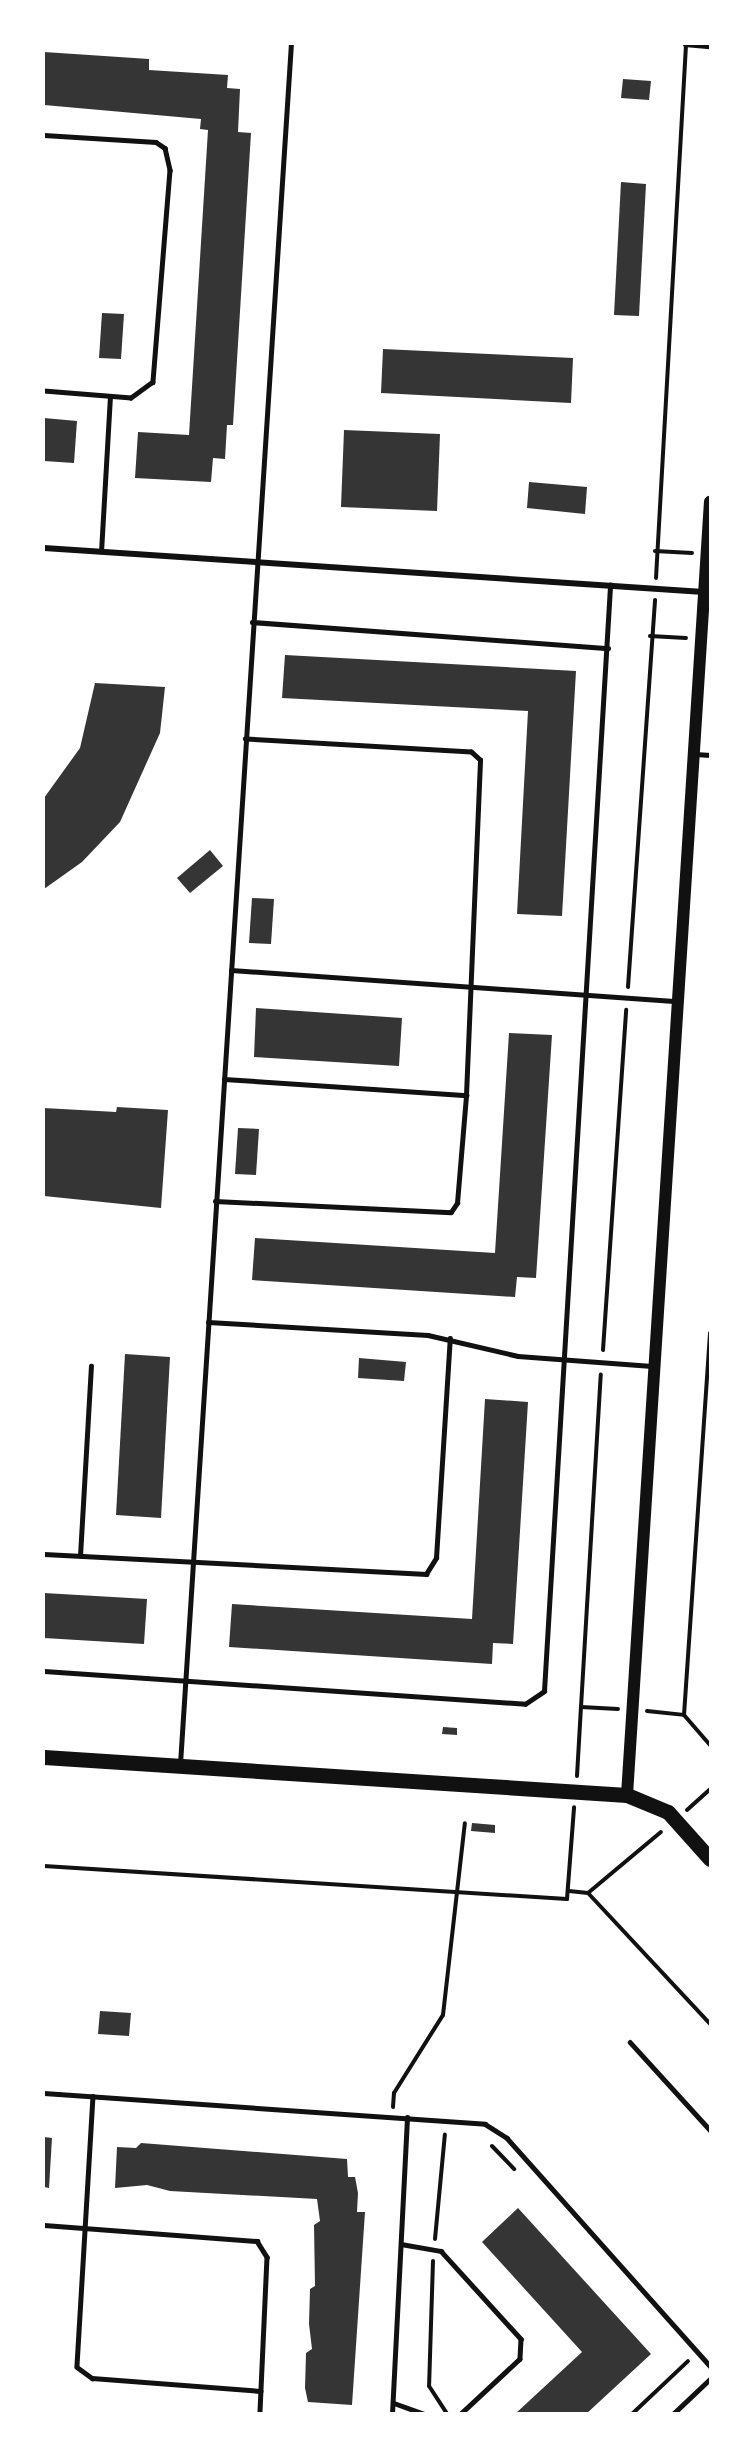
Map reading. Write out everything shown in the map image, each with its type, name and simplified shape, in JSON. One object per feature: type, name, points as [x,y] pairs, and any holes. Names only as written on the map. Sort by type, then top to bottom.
[{"type":"main road","points":[[627,1795],[702,639],[707,593],[711,502]]},
{"type":"main road","points":[[44,1757],[627,1795],[657,1804],[676,1820],[711,1859]]},
{"type":"street","points":[[44,548],[707,593]]},
{"type":"lane","points":[[180,1767],[255,563],[291,44]]},
{"type":"lane","points":[[44,135],[156,142],[170,158],[153,382],[140,395],[110,397],[44,391]]},
{"type":"lane","points":[[101,552],[110,397]]},
{"type":"lane","points":[[44,1671],[525,1704],[535,1700],[546,1682],[588,995],[610,585]]},
{"type":"lane","points":[[252,622],[608,648]]},
{"type":"lane","points":[[215,1201],[451,1212],[457,1203],[466,1095],[480,760],[471,752],[245,739]]},
{"type":"lane","points":[[695,753],[711,755]]},
{"type":"lane","points":[[231,970],[680,1002]]},
{"type":"lane","points":[[224,1079],[466,1095]]},
{"type":"lane","points":[[208,1322],[450,1338],[518,1356],[655,1366]]},
{"type":"lane","points":[[44,1554],[192,1566],[415,1578],[434,1568],[450,1338]]},
{"type":"lane","points":[[80,1556],[91,1366]]},
{"type":"lane","points":[[630,2042],[711,2130]]},
{"type":"lane","points":[[44,2093],[472,2120],[498,2130],[711,2366]]},
{"type":"lane","points":[[93,2096],[73,2358],[83,2375],[260,2391]]},
{"type":"lane","points":[[392,2414],[407,2117]]},
{"type":"lane","points":[[44,2225],[257,2241],[267,2258],[260,2414]]},
{"type":"lane","points":[[401,2244],[434,2247],[524,2346],[520,2359],[461,2414]]},
{"type":"lane","points":[[674,2414],[711,2379]]},
{"type":"lane","points":[[393,2403],[424,2414]]},
{"type":"path","points":[[44,1866],[567,1899],[576,1792],[650,636],[656,589],[655,551],[685,44],[711,47]]},
{"type":"path","points":[[655,551],[707,554]]},
{"type":"path","points":[[650,636],[702,639]]},
{"type":"path","points":[[684,1715],[711,1334]]},
{"type":"path","points":[[581,1707],[684,1715],[711,1745]]},
{"type":"path","points":[[588,1893],[711,1790]]},
{"type":"path","points":[[392,2116],[394,2093],[443,2015],[452,1923],[460,1893],[465,1823]]},
{"type":"path","points":[[569,1891],[588,1893],[711,2024]]},
{"type":"path","points":[[447,2414],[429,2386],[434,2247],[444,2134],[454,2135]]},
{"type":"path","points":[[482,2139],[522,2178]]},
{"type":"path","points":[[632,2414],[691,2358],[683,2350]]},
{"type":"building","points":[[44,52],[149,59],[149,70],[228,75],[227,88],[240,89],[238,132],[251,133],[233,425],[227,425],[225,459],[213,458],[211,482],[135,478],[138,432],[189,435],[208,130],[200,129],[201,119],[44,105]]},
{"type":"building","points":[[623,79],[651,81],[649,100],[621,98]]},
{"type":"building","points":[[621,182],[646,184],[639,316],[614,315]]},
{"type":"building","points":[[102,313],[124,314],[121,359],[99,358]]},
{"type":"building","points":[[383,349],[573,358],[571,403],[381,393]]},
{"type":"building","points":[[44,418],[77,421],[74,463],[44,461]]},
{"type":"building","points":[[344,430],[440,434],[437,511],[341,507]]},
{"type":"building","points":[[529,482],[587,487],[585,514],[527,508]]},
{"type":"building","points":[[285,655],[576,671],[562,916],[517,914],[528,711],[282,698]]},
{"type":"building","points":[[95,683],[165,687],[160,733],[120,822],[82,862],[44,889],[44,798],[80,748]]},
{"type":"building","points":[[210,850],[223,866],[190,893],[177,878]]},
{"type":"building","points":[[252,898],[274,899],[271,944],[249,943]]},
{"type":"building","points":[[256,1008],[402,1018],[399,1066],[254,1057]]},
{"type":"building","points":[[509,1033],[552,1035],[536,1278],[517,1277],[515,1297],[252,1280],[255,1238],[495,1253]]},
{"type":"building","points":[[117,1107],[168,1110],[161,1208],[44,1196],[44,1108],[116,1112]]},
{"type":"building","points":[[238,1128],[259,1129],[256,1175],[235,1174]]},
{"type":"building","points":[[125,1354],[170,1357],[161,1518],[116,1515]]},
{"type":"building","points":[[359,1358],[406,1362],[404,1381],[358,1378]]},
{"type":"building","points":[[485,1399],[528,1402],[513,1644],[493,1643],[492,1664],[229,1647],[232,1604],[472,1619]]},
{"type":"building","points":[[44,1593],[147,1599],[144,1644],[44,1638]]},
{"type":"building","points":[[443,1727],[457,1728],[457,1735],[442,1734]]},
{"type":"building","points":[[472,1823],[495,1825],[495,1833],[471,1831]]},
{"type":"building","points":[[100,2011],[131,2013],[129,2036],[98,2034]]},
{"type":"building","points":[[44,2137],[52,2138],[49,2188],[44,2187]]},
{"type":"building","points":[[141,2143],[347,2159],[348,2177],[355,2177],[358,2193],[357,2212],[365,2212],[352,2405],[308,2402],[305,2388],[306,2353],[312,2349],[309,2324],[310,2289],[315,2286],[314,2225],[320,2221],[317,2199],[170,2191],[147,2185],[115,2188],[117,2147],[136,2148]]},
{"type":"building","points":[[518,2208],[651,2354],[586,2414],[515,2414],[582,2352],[482,2242]]}]
